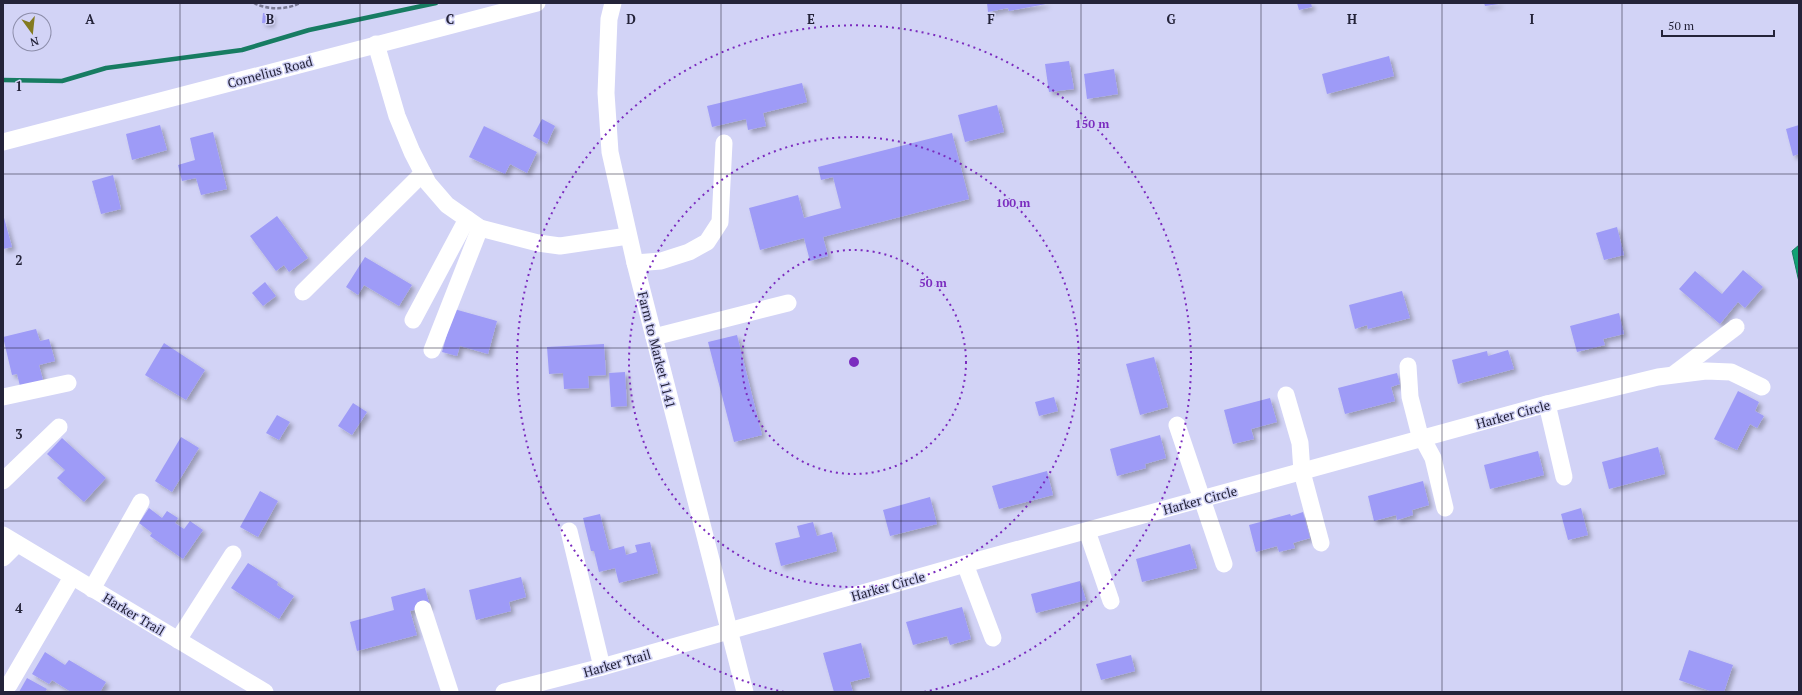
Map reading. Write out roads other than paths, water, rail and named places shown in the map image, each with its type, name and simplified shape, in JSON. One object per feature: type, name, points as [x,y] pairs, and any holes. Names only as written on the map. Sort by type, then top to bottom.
[{"type":"street","name":"Cornelius Road","points":[[3,142],[537,3]]},
{"type":"street","name":"Farm to Market 1141","points":[[614,3],[609,19],[606,93],[610,152],[628,236],[728,631],[745,692]]},
{"type":"street","points":[[376,44],[397,116],[412,152],[428,183],[448,205],[474,224],[538,243],[560,246],[628,236]]},
{"type":"street","points":[[635,263],[661,261],[690,252],[706,242],[720,222],[724,143]]},
{"type":"street","points":[[303,292],[423,173]]},
{"type":"street","points":[[413,320],[474,224]]},
{"type":"street","points":[[432,350],[474,224]]},
{"type":"street","points":[[654,337],[788,303]]},
{"type":"street","points":[[1674,374],[1736,327]]},
{"type":"street","points":[[1408,366],[1410,397],[1419,432],[1433,458],[1445,508]]},
{"type":"street","name":"Harker Circle","points":[[728,631],[965,564],[1547,404],[1674,374],[1706,370],[1731,372],[1762,387]]},
{"type":"street","points":[[3,397],[68,383]]},
{"type":"street","points":[[1286,395],[1300,443],[1302,472],[1321,543]]},
{"type":"street","points":[[1547,404],[1564,477]]},
{"type":"street","points":[[1177,425],[1224,564]]},
{"type":"street","points":[[3,481],[60,427]]},
{"type":"street","points":[[92,589],[141,502]]},
{"type":"street","points":[[569,531],[602,667]]},
{"type":"street","points":[[1087,531],[1111,601]]},
{"type":"street","points":[[3,558],[10,540]]},
{"type":"street","name":"Harker Trail","points":[[10,540],[178,640],[256,689]]},
{"type":"street","points":[[178,640],[233,554]]},
{"type":"street","points":[[965,564],[993,638]]},
{"type":"street","points":[[9,685],[72,577]]},
{"type":"street","points":[[424,609],[450,692]]},
{"type":"street","name":"Harker Trail","points":[[504,692],[555,686],[602,667],[728,631]]},
{"type":"waterway","points":[[3,80],[62,81],[106,68],[242,50],[309,30],[436,3]]}]
